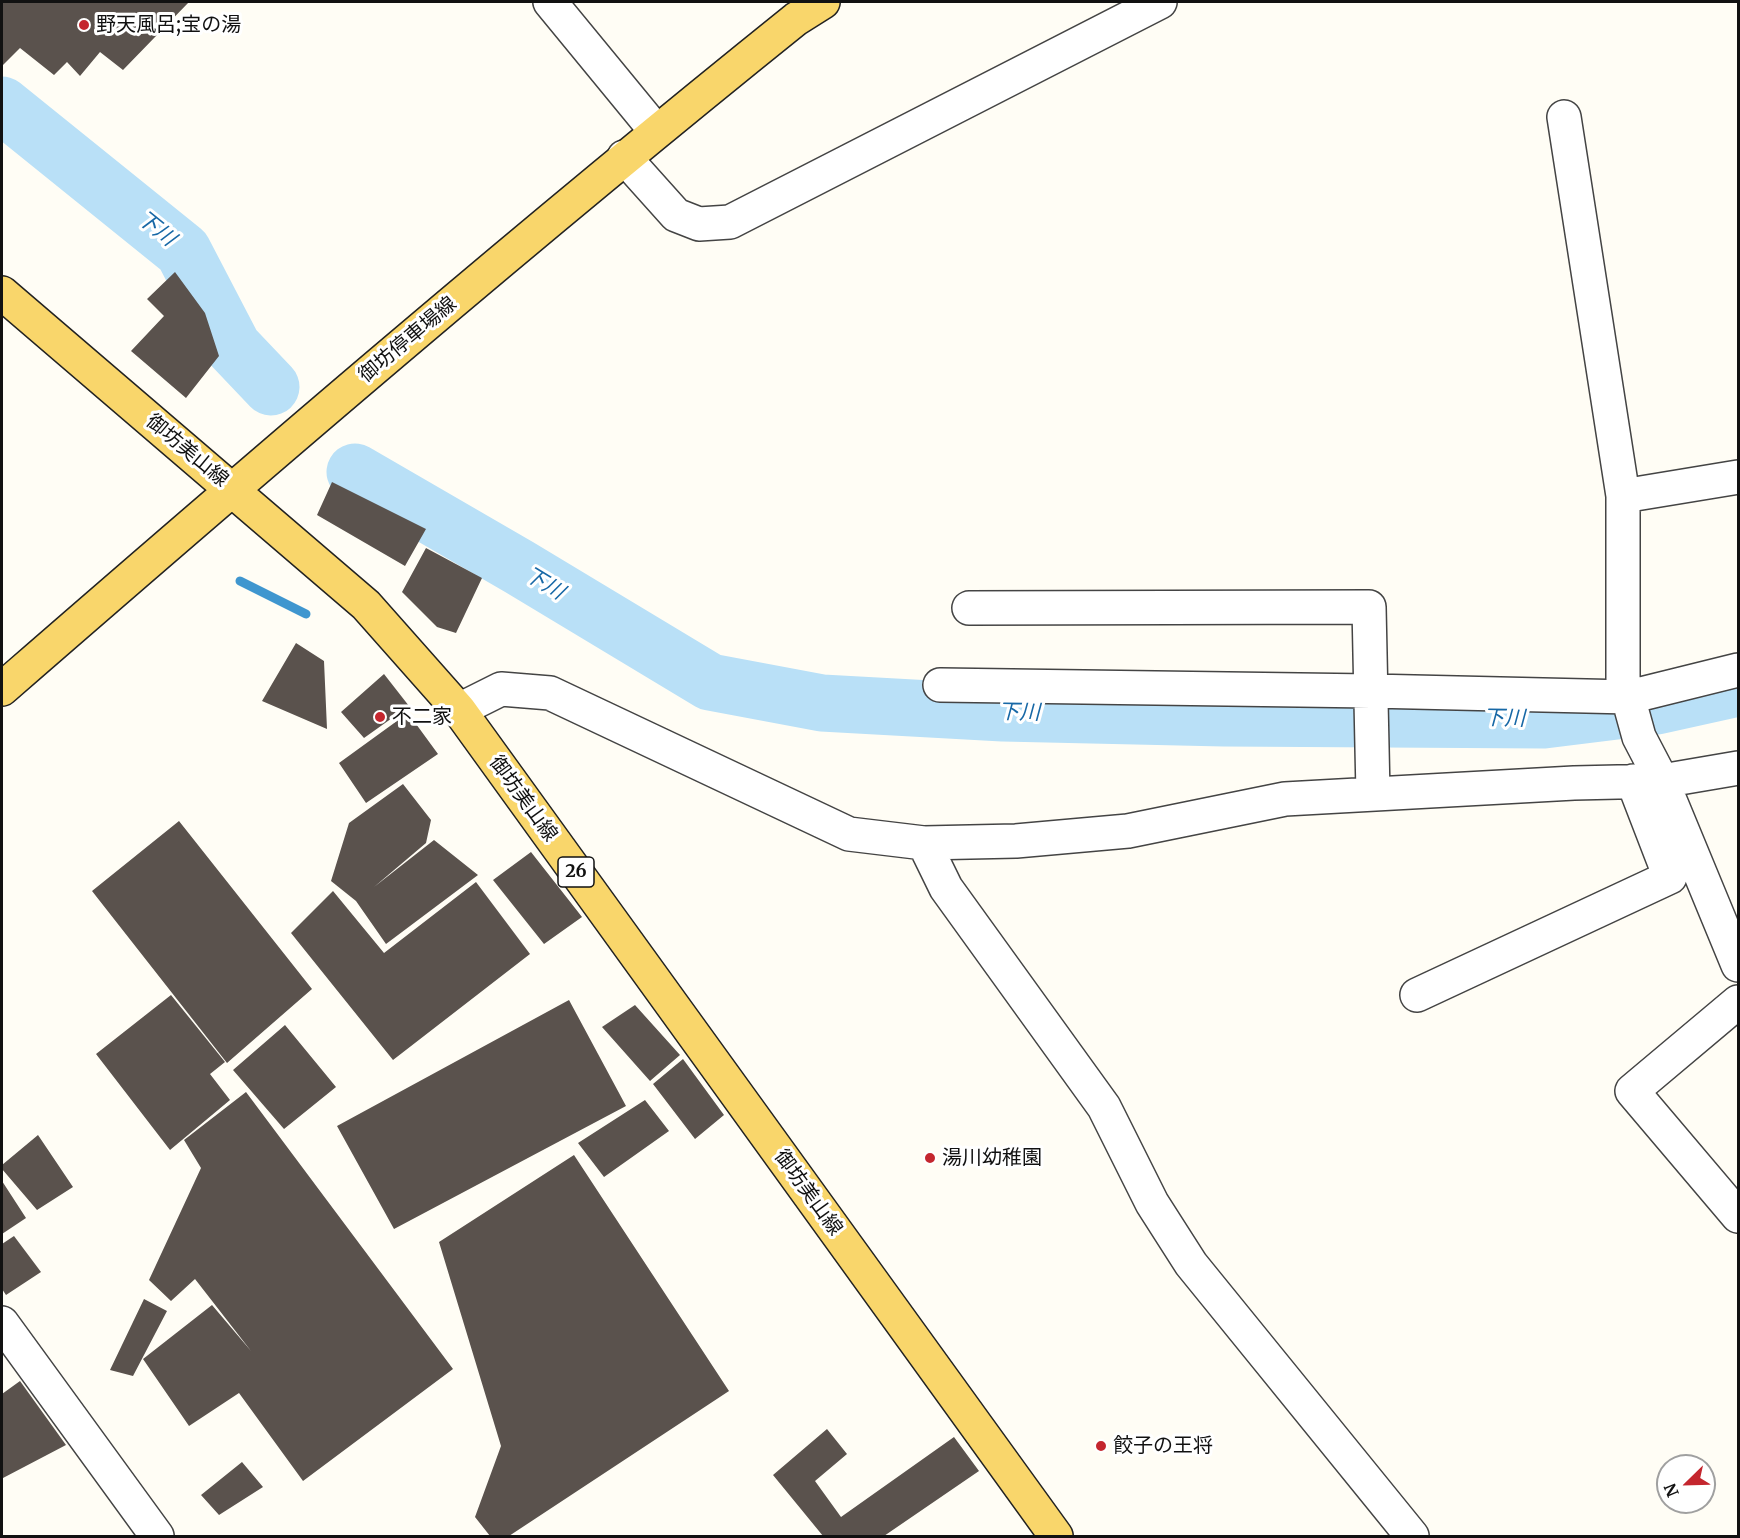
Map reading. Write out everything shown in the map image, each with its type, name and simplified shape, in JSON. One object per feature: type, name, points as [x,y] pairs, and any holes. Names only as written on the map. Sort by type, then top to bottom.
[{"type":"main road","name":"御坊停車場線","points":[[2,688],[232,489],[624,157],[796,19],[823,2]]},
{"type":"main road","name":"御坊美山線","points":[[2,293],[366,605],[459,710],[1056,1536]]},
{"type":"street","points":[[549,2],[656,131]]},
{"type":"street","points":[[624,157],[676,215],[699,224],[730,222],[1160,2]]},
{"type":"street","points":[[1417,996],[1670,877],[1639,737],[1623,679],[1623,496],[1564,117]]},
{"type":"street","points":[[1623,496],[1738,477]]},
{"type":"street","points":[[969,608],[1369,607],[1373,794]]},
{"type":"street","points":[[940,685],[1629,697],[1738,670]]},
{"type":"street","points":[[459,710],[501,689],[550,693],[849,834],[924,843],[1016,841],[1128,831],[1285,799],[1647,781],[1738,768]]},
{"type":"street","points":[[1647,781],[1738,965]]},
{"type":"street","points":[[924,843],[946,888],[1104,1107],[1152,1203],[1191,1264],[1412,1536]]},
{"type":"street","points":[[1738,1002],[1632,1091],[1738,1216]]},
{"type":"street","points":[[2,1323],[157,1536]]},
{"type":"building","name":"野天風呂;宝の湯","points":[[2,2],[189,2],[123,70],[100,52],[80,76],[67,62],[54,75],[20,48],[2,66]]},
{"type":"building","points":[[175,272],[205,313],[219,356],[186,398],[131,351],[164,316],[147,299]]},
{"type":"building","points":[[332,482],[426,529],[405,566],[317,515]]},
{"type":"building","points":[[426,548],[482,578],[456,633],[437,627],[402,592]]},
{"type":"building","points":[[296,643],[324,661],[327,729],[262,701]]},
{"type":"building","points":[[384,674],[409,706],[364,738],[341,712]]},
{"type":"building","points":[[408,713],[438,754],[366,803],[339,763]]},
{"type":"building","points":[[403,784],[431,820],[426,843],[374,887],[434,840],[478,875],[386,944],[356,901],[331,881],[349,823]]},
{"type":"building","points":[[179,821],[312,989],[227,1063],[92,891]]},
{"type":"building","points":[[531,852],[582,917],[544,944],[493,880]]},
{"type":"building","points":[[476,882],[530,954],[393,1060],[291,933],[333,891],[384,953]]},
{"type":"building","points":[[171,995],[225,1062],[210,1074],[230,1100],[170,1150],[96,1054]]},
{"type":"building","points":[[569,1000],[626,1106],[394,1229],[337,1126]]},
{"type":"building","points":[[635,1005],[680,1055],[650,1081],[602,1027]]},
{"type":"building","points":[[285,1025],[336,1087],[284,1129],[233,1070]]},
{"type":"building","points":[[683,1059],[724,1115],[695,1139],[653,1084]]},
{"type":"building","points":[[246,1092],[453,1369],[303,1481],[239,1393],[189,1426],[143,1359],[212,1305],[251,1351],[195,1279],[171,1301],[149,1280],[201,1168],[184,1140]]},
{"type":"building","points":[[645,1100],[669,1131],[604,1177],[578,1143]]},
{"type":"building","points":[[38,1135],[73,1187],[37,1210],[2,1169],[2,1165]]},
{"type":"building","points":[[574,1155],[729,1391],[509,1536],[490,1536],[475,1517],[501,1446],[439,1242]]},
{"type":"building","points":[[2,1181],[26,1218],[2,1234]]},
{"type":"building","points":[[14,1236],[41,1272],[6,1295],[2,1289],[2,1244]]},
{"type":"building","points":[[144,1299],[167,1311],[133,1376],[110,1370]]},
{"type":"building","points":[[20,1381],[66,1445],[3,1478],[2,1394]]},
{"type":"building","points":[[827,1429],[847,1454],[815,1481],[841,1517],[954,1437],[979,1471],[884,1536],[823,1536],[773,1475]]},
{"type":"building","points":[[242,1462],[263,1487],[219,1515],[201,1495]]},
{"type":"waterway","name":"下川","points":[[2,105],[183,251],[233,347],[271,387]]},
{"type":"waterway","name":"下川","points":[[355,472],[710,682],[822,703],[1003,713],[1224,718],[1544,720],[1657,706],[1738,688]]},
{"type":"waterway","points":[[240,581],[306,614]]},
{"type":"place","name":"野天風呂;宝の湯","points":[[84,25]]},
{"type":"place","name":"不二家","points":[[380,717]]},
{"type":"place","name":"湯川幼稚園","points":[[930,1158]]},
{"type":"place","name":"餃子の王将","points":[[1101,1446]]}]
